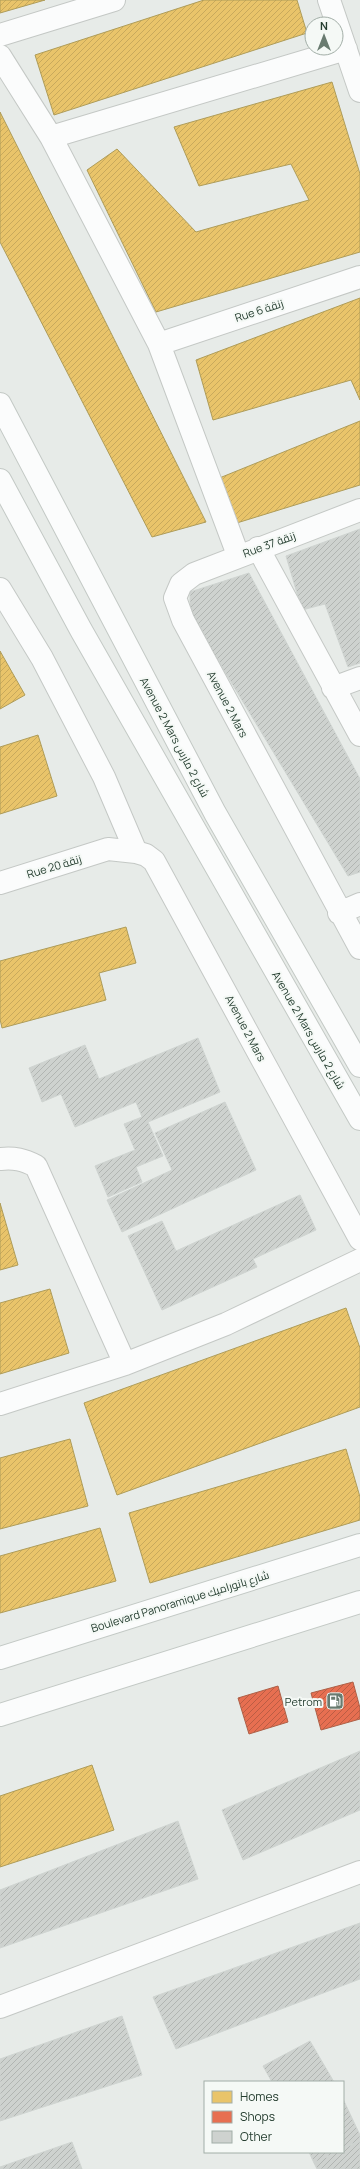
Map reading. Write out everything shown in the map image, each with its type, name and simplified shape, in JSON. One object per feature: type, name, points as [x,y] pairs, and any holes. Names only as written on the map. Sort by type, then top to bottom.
[{"type":"street","points":[[0,36],[114,0]]},
{"type":"street","points":[[329,0],[360,91]]},
{"type":"street","points":[[51,137],[346,49]]},
{"type":"street","points":[[0,56],[51,137],[159,344],[248,552],[333,688],[360,735]]},
{"type":"street","name":"Rue 6 زنقة","points":[[159,344],[360,277]]},
{"type":"street","name":"Avenue 2 Mars شارع 2 مارس","points":[[0,404],[215,813],[360,1066]]},
{"type":"street","name":"Avenue 2 Mars شارع 2 مارس","points":[[0,480],[81,630],[360,1120]]},
{"type":"street","name":"Rue 37 زنقة","points":[[181,584],[194,574],[360,510]]},
{"type":"street","name":"Avenue 2 Mars","points":[[181,584],[175,598],[183,620],[339,913],[360,948]]},
{"type":"street","points":[[0,589],[42,658],[104,777],[136,852]]},
{"type":"street","points":[[333,688],[360,678]]},
{"type":"street","name":"Avenue 2 Mars","points":[[108,849],[136,852],[146,855],[154,861],[360,1239]]},
{"type":"street","name":"Rue 20 زنقة","points":[[0,883],[108,849]]},
{"type":"street","points":[[339,913],[360,904]]},
{"type":"street","points":[[0,1159],[18,1159],[36,1166],[125,1364]]},
{"type":"street","points":[[0,1404],[125,1364],[226,1324],[360,1260]]},
{"type":"street","name":"Boulevard Panoramique شارع بانوراميك","points":[[0,1658],[360,1545]]},
{"type":"street","points":[[0,1715],[360,1602]]},
{"type":"street","points":[[0,2007],[360,1872]]},
{"type":"building: Homes","points":[[0,0],[45,0],[0,13]]},
{"type":"building: Homes","points":[[204,0],[297,0],[304,23],[304,34],[54,115],[35,55]]},
{"type":"building: Homes","points":[[332,82],[360,174],[360,252],[156,312],[87,170],[117,149],[196,232],[309,200],[291,164],[199,186],[174,127]]},
{"type":"building: Homes","points":[[0,112],[206,522],[152,537],[0,242]]},
{"type":"building: Homes","points":[[360,298],[360,400],[351,380],[213,420],[196,360]]},
{"type":"building: Homes","points":[[360,421],[360,485],[227,526],[212,481]]},
{"type":"building: Homes","points":[[0,651],[25,695],[0,709]]},
{"type":"building: Homes","points":[[38,735],[57,796],[0,814],[0,747]]},
{"type":"building: Homes","points":[[126,927],[136,963],[99,973],[106,1000],[2,1028],[0,1019],[0,961]]},
{"type":"building: Homes","points":[[0,1203],[18,1265],[0,1270]]},
{"type":"building: Homes","points":[[50,1289],[69,1353],[0,1374],[0,1303]]},
{"type":"building: Homes","points":[[346,1308],[360,1348],[360,1407],[117,1495],[84,1403]]},
{"type":"building: Homes","points":[[70,1439],[88,1506],[0,1529],[0,1458]]},
{"type":"building: Homes","points":[[346,1449],[360,1497],[360,1520],[150,1583],[129,1513]]},
{"type":"building: Homes","points":[[100,1528],[116,1581],[0,1613],[0,1556]]},
{"type":"building: Homes","points":[[92,1765],[114,1830],[0,1867],[0,1796]]},
{"type":"building: Shops","name":"Petrom","points":[[353,1682],[360,1708],[360,1719],[321,1730],[311,1693]]},
{"type":"building: Shops","name":"Petrom","points":[[278,1686],[288,1722],[249,1734],[238,1698]]},
{"type":"building: Other","points":[[360,529],[360,663],[348,667],[325,604],[302,610],[286,556]]},
{"type":"building: Other","points":[[249,573],[360,779],[360,872],[348,876],[190,614],[190,592]]},
{"type":"building: Other","points":[[198,1038],[220,1092],[148,1122],[163,1156],[136,1167],[142,1182],[108,1197],[95,1166],[135,1150],[124,1124],[142,1117],[136,1102],[75,1127],[61,1094],[42,1102],[29,1068],[85,1045],[99,1079]]},
{"type":"building: Other","points":[[225,1102],[256,1170],[122,1232],[107,1200],[172,1170],[155,1133]]},
{"type":"building: Other","points":[[300,1195],[316,1230],[253,1259],[257,1267],[162,1310],[128,1236],[162,1221],[176,1251]]},
{"type":"building: Other","points":[[360,1751],[360,1810],[243,1860],[222,1810]]},
{"type":"building: Other","points":[[178,1821],[198,1879],[0,1948],[0,1890]]},
{"type":"building: Other","points":[[360,1923],[360,1979],[176,2049],[153,1997]]},
{"type":"building: Other","points":[[122,2016],[142,2075],[0,2121],[0,2059]]},
{"type":"building: Other","points":[[310,2041],[333,2081],[271,2081],[263,2066]]},
{"type":"building: Other","points":[[344,2101],[360,2135],[360,2140],[344,2148]]},
{"type":"building: Other","points":[[360,2140],[360,2169],[317,2169],[314,2163],[335,2153],[344,2153],[344,2148]]},
{"type":"building: Other","points":[[72,2142],[82,2169],[0,2169],[0,2167]]},
{"type":"building: Other","points":[[309,2153],[335,2153],[314,2163]]},
{"type":"place","name":"Petrom","points":[[335,1701]]}]
